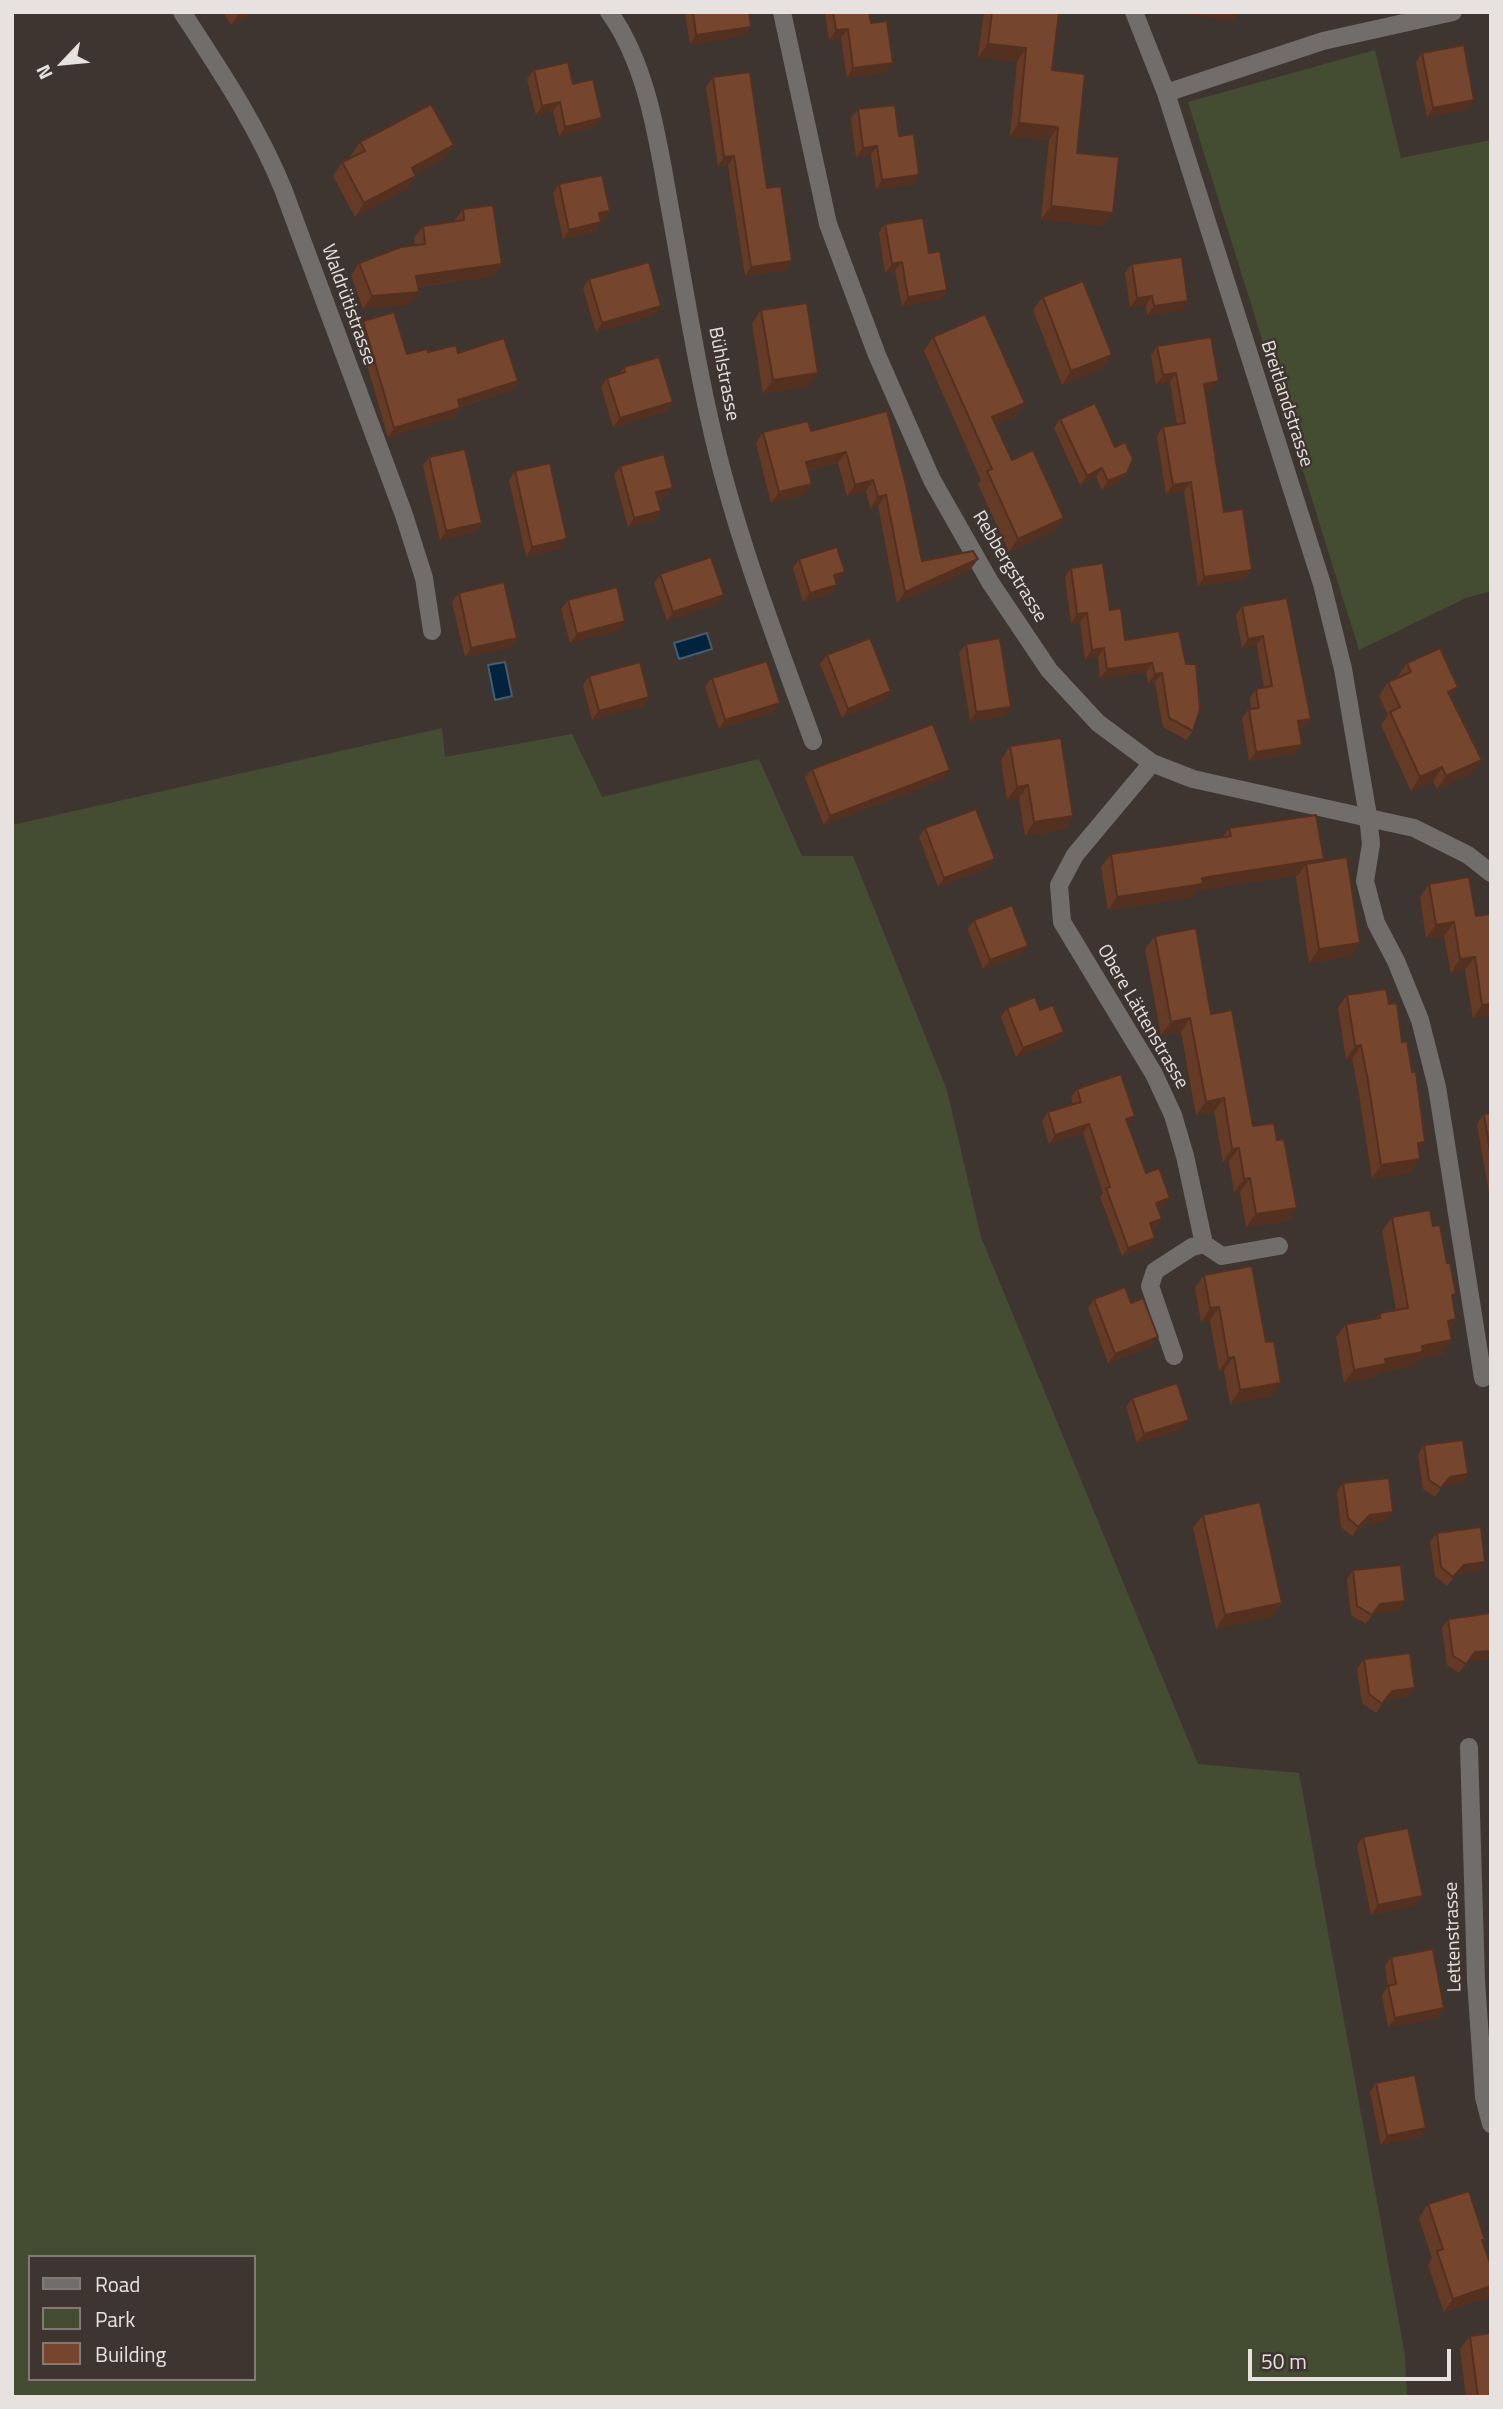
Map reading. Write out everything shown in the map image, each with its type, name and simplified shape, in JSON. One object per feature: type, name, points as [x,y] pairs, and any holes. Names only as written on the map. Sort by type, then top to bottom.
[{"type":"street","name":"Waldrütistrasse","points":[[182,12],[268,150],[404,515],[424,578],[432,631]]},
{"type":"street","name":"Bühlstrasse","points":[[609,12],[632,53],[653,119],[709,417],[726,489],[748,562],[813,741]]},
{"type":"street","name":"Rebbergstrasse","points":[[782,12],[828,224],[877,355],[932,480],[990,582],[1049,670],[1098,723],[1152,764],[1194,779],[1414,828],[1468,855],[1491,873]]},
{"type":"street","name":"Breitlandstrasse","points":[[1134,12],[1166,93],[1322,584],[1343,669],[1367,816],[1371,844],[1365,881],[1376,923],[1396,961],[1420,1020],[1437,1087],[1483,1378]]},
{"type":"street","points":[[1166,93],[1323,41],[1453,12]]},
{"type":"street","name":"Obere Lättenstrasse","points":[[1152,764],[1075,855],[1059,885],[1062,922],[1154,1074],[1173,1115],[1204,1244]]},
{"type":"street","points":[[1174,1356],[1150,1286],[1155,1271],[1192,1247],[1204,1244],[1222,1256],[1279,1246]]},
{"type":"street","name":"Lettenstrasse","points":[[1469,1747],[1476,1980],[1484,2097],[1491,2124]]},
{"type":"green space","points":[[1375,50],[1401,158],[1491,140],[1491,591],[1466,598],[1359,650],[1188,102]]},
{"type":"green space","points":[[442,728],[445,757],[572,734],[602,797],[759,759],[802,856],[853,856],[947,1090],[981,1237],[1198,1764],[1299,1773],[1405,2355],[1407,2397],[12,2397],[12,825]]},
{"type":"water","points":[[707,633],[712,649],[679,659],[674,643]]},
{"type":"water","points":[[505,662],[512,696],[495,700],[488,665]]},
{"type":"building","points":[[693,12],[749,12],[751,27],[696,35]]},
{"type":"building","points":[[833,12],[869,12],[871,23],[887,21],[893,63],[853,68],[848,29],[836,30]]},
{"type":"building","points":[[992,12],[1059,12],[1052,70],[1085,74],[1077,153],[1119,157],[1113,213],[1051,206],[1058,127],[1019,123],[1026,48],[988,44]]},
{"type":"building","points":[[1464,45],[1474,100],[1433,108],[1422,53]]},
{"type":"building","points":[[568,62],[573,84],[593,79],[602,118],[565,127],[560,102],[542,106],[534,70]]},
{"type":"building","points":[[750,72],[767,188],[781,186],[792,261],[751,267],[734,156],[724,157],[713,77]]},
{"type":"building","points":[[431,104],[454,145],[412,168],[416,176],[364,203],[342,162],[365,151],[360,142]]},
{"type":"building","points":[[895,105],[899,136],[914,134],[919,175],[882,180],[877,146],[863,148],[858,109]]},
{"type":"building","points":[[602,175],[610,211],[599,213],[601,222],[569,230],[559,184]]},
{"type":"building","points":[[493,205],[502,264],[416,276],[419,292],[372,296],[359,263],[401,247],[425,244],[423,226],[464,220],[463,209]]},
{"type":"building","points":[[923,218],[929,253],[940,251],[947,290],[908,297],[902,262],[892,264],[885,224]]},
{"type":"building","points":[[1182,257],[1188,301],[1154,306],[1152,296],[1137,298],[1132,264]]},
{"type":"building","points":[[649,262],[661,306],[602,323],[589,279]]},
{"type":"building","points":[[1083,281],[1112,355],[1071,371],[1043,297]]},
{"type":"building","points":[[807,303],[818,373],[773,380],[761,310]]},
{"type":"building","points":[[394,312],[407,354],[456,345],[458,353],[504,338],[518,381],[458,400],[460,408],[394,428],[363,321]]},
{"type":"building","points":[[985,314],[1025,403],[992,417],[1012,460],[1033,450],[1064,518],[1018,539],[987,471],[992,469],[933,337]]},
{"type":"building","points":[[1211,337],[1219,381],[1204,384],[1224,512],[1243,509],[1252,570],[1204,577],[1191,482],[1173,485],[1163,427],[1185,423],[1176,373],[1163,375],[1157,346]]},
{"type":"building","points":[[659,357],[673,402],[620,418],[607,378],[625,372],[624,367]]},
{"type":"building","points":[[1095,403],[1115,447],[1125,442],[1133,459],[1127,473],[1108,481],[1102,468],[1087,476],[1060,419]]},
{"type":"building","points":[[887,411],[922,561],[973,551],[978,559],[905,592],[886,495],[878,497],[873,480],[855,485],[846,452],[806,462],[812,484],[779,492],[763,432],[808,421],[811,431]]},
{"type":"building","points":[[465,449],[482,523],[446,531],[429,457]]},
{"type":"building","points":[[664,454],[673,488],[656,492],[661,511],[634,518],[620,466]]},
{"type":"building","points":[[550,463],[567,539],[532,547],[515,471]]},
{"type":"building","points":[[837,547],[845,572],[834,575],[837,585],[810,593],[799,559]]},
{"type":"building","points":[[711,557],[724,595],[673,612],[660,574]]},
{"type":"building","points":[[1103,563],[1110,610],[1121,608],[1125,640],[1179,631],[1186,664],[1196,664],[1200,709],[1193,731],[1169,718],[1162,673],[1155,674],[1152,663],[1107,669],[1104,648],[1092,650],[1087,613],[1077,614],[1071,568]]},
{"type":"building","points":[[504,582],[517,638],[471,648],[459,593]]},
{"type":"building","points":[[617,587],[625,621],[577,634],[568,600]]},
{"type":"building","points":[[1287,598],[1311,719],[1298,721],[1302,745],[1256,752],[1249,709],[1259,708],[1256,689],[1272,686],[1263,636],[1248,639],[1242,606]]},
{"type":"building","points":[[870,638],[891,691],[848,709],[827,655]]},
{"type":"building","points":[[1000,638],[1011,707],[976,712],[966,644]]},
{"type":"building","points":[[1440,648],[1458,687],[1448,692],[1482,760],[1446,776],[1442,767],[1420,777],[1390,712],[1400,707],[1388,682],[1411,672],[1407,663]]},
{"type":"building","points":[[767,661],[780,703],[725,720],[712,678]]},
{"type":"building","points":[[640,662],[649,697],[599,711],[589,676]]},
{"type":"building","points":[[933,724],[950,770],[830,816],[812,769]]},
{"type":"building","points":[[1061,738],[1073,816],[1034,822],[1028,785],[1017,787],[1010,746]]},
{"type":"building","points":[[976,809],[995,859],[944,878],[925,828]]},
{"type":"building","points":[[1316,815],[1324,859],[1202,878],[1203,884],[1117,897],[1111,854],[1231,836],[1229,828]]},
{"type":"building","points":[[1347,857],[1360,943],[1319,949],[1306,864]]},
{"type":"building","points":[[1469,877],[1476,916],[1490,914],[1491,1004],[1482,1005],[1475,957],[1460,959],[1454,922],[1436,925],[1429,884]]},
{"type":"building","points":[[1012,905],[1028,946],[990,960],[974,920]]},
{"type":"building","points":[[1196,928],[1211,1014],[1232,1010],[1253,1126],[1274,1123],[1277,1140],[1284,1139],[1297,1208],[1256,1214],[1250,1178],[1244,1179],[1239,1148],[1232,1149],[1224,1098],[1206,1102],[1190,1018],[1171,1022],[1155,936]]},
{"type":"building","points":[[1386,989],[1389,1004],[1397,1003],[1402,1042],[1407,1041],[1412,1072],[1416,1072],[1425,1142],[1418,1143],[1420,1159],[1381,1165],[1361,1045],[1355,1046],[1347,995]]},
{"type":"building","points":[[1035,997],[1040,1010],[1053,1005],[1064,1032],[1023,1048],[1007,1008]]},
{"type":"building","points":[[1121,1074],[1135,1116],[1126,1119],[1146,1173],[1159,1168],[1170,1198],[1156,1203],[1162,1219],[1150,1223],[1155,1238],[1128,1248],[1106,1188],[1110,1187],[1089,1124],[1055,1135],[1048,1112],[1081,1102],[1077,1089]]},
{"type":"building","points":[[1491,1113],[1491,1157],[1484,1114]]},
{"type":"building","points":[[1430,1210],[1433,1226],[1440,1225],[1456,1294],[1452,1295],[1456,1319],[1448,1321],[1452,1340],[1422,1346],[1423,1352],[1385,1359],[1386,1364],[1354,1370],[1346,1324],[1380,1318],[1380,1313],[1408,1308],[1392,1217]]},
{"type":"building","points":[[1252,1266],[1266,1342],[1274,1341],[1281,1383],[1240,1390],[1234,1357],[1228,1358],[1219,1307],[1210,1308],[1204,1275]]},
{"type":"building","points":[[1125,1287],[1131,1303],[1143,1298],[1158,1337],[1115,1354],[1094,1299]]},
{"type":"building","points":[[1177,1383],[1189,1420],[1144,1434],[1132,1398]]},
{"type":"building","points":[[1463,1440],[1468,1474],[1450,1477],[1441,1488],[1429,1480],[1424,1445]]},
{"type":"building","points":[[1389,1478],[1393,1512],[1370,1515],[1358,1527],[1348,1518],[1343,1483]]},
{"type":"building","points":[[1260,1502],[1282,1603],[1225,1615],[1203,1515]]},
{"type":"building","points":[[1481,1527],[1485,1562],[1464,1565],[1453,1577],[1441,1567],[1437,1533]]},
{"type":"building","points":[[1401,1565],[1405,1601],[1380,1604],[1372,1615],[1357,1606],[1353,1570]]},
{"type":"building","points":[[1491,1613],[1491,1651],[1475,1652],[1466,1664],[1453,1656],[1448,1619]]},
{"type":"building","points":[[1410,1653],[1415,1688],[1392,1691],[1382,1704],[1369,1694],[1364,1659]]},
{"type":"building","points":[[1408,1828],[1423,1896],[1378,1905],[1363,1837]]},
{"type":"building","points":[[1433,1949],[1444,2008],[1395,2018],[1388,1986],[1396,1984],[1391,1957]]},
{"type":"building","points":[[1415,2075],[1426,2128],[1387,2136],[1376,2083]]},
{"type":"building","points":[[1469,2191],[1485,2240],[1482,2240],[1491,2266],[1491,2286],[1453,2299],[1437,2251],[1443,2249],[1428,2204]]},
{"type":"building","points":[[1491,2333],[1491,2397],[1478,2397],[1470,2336]]}]
